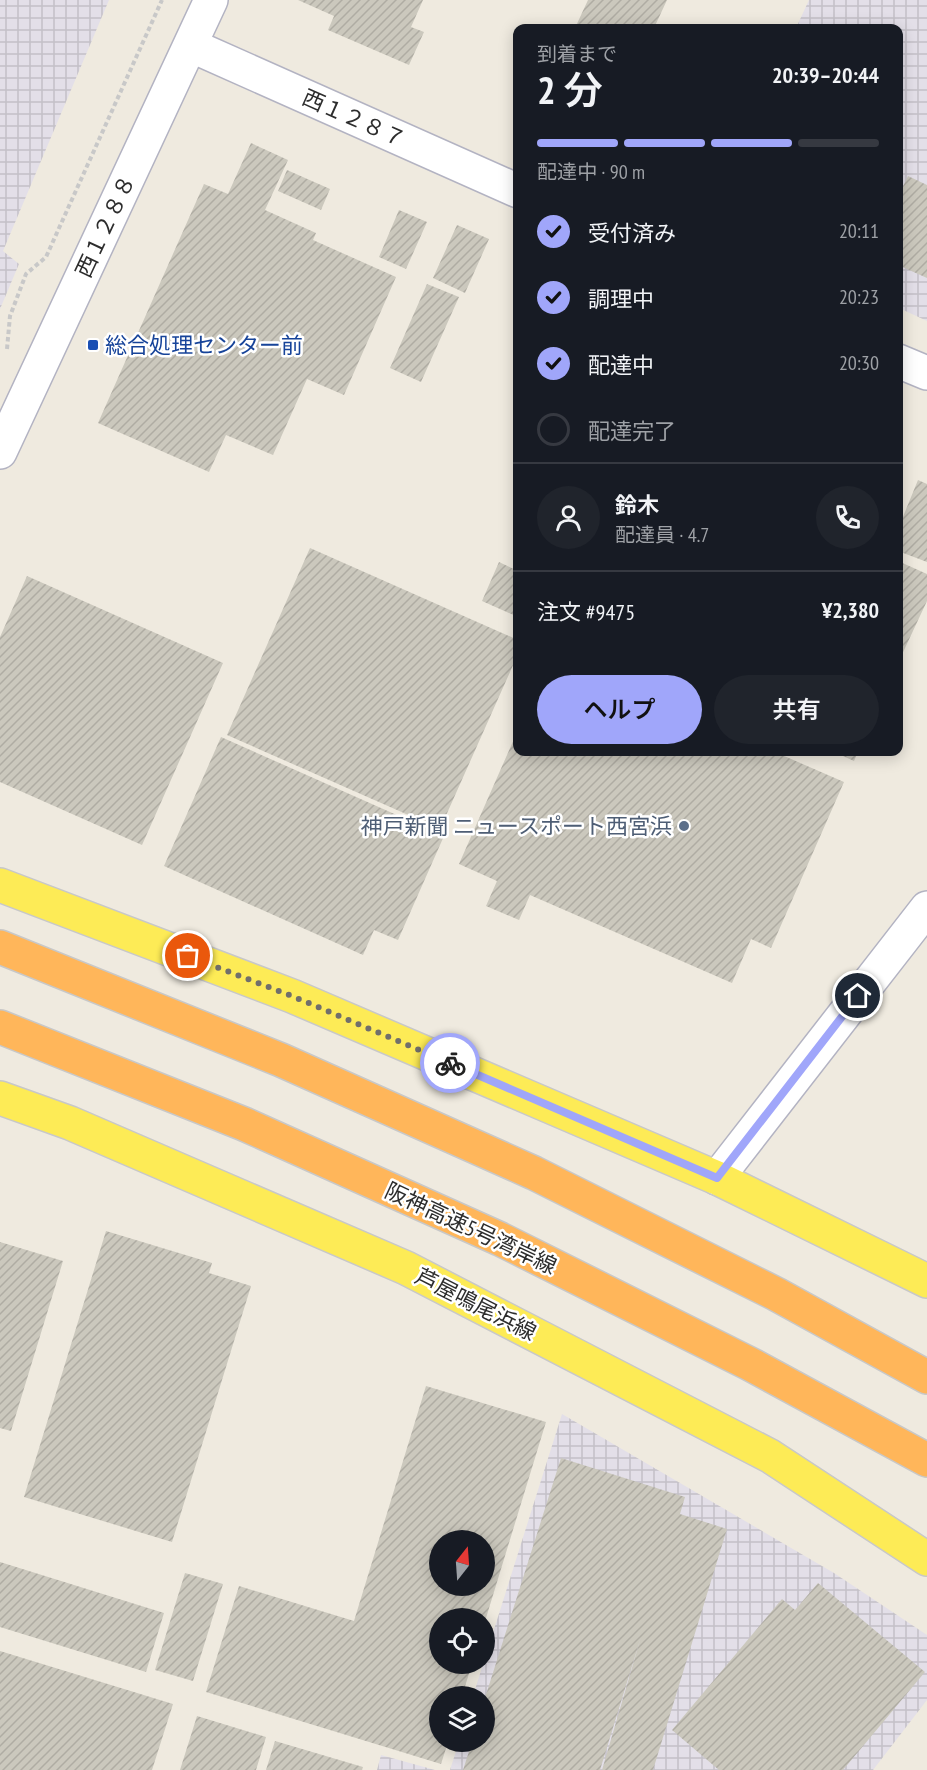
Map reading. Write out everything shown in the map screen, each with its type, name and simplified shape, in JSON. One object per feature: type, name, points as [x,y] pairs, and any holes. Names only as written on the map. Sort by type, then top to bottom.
[{"type":"highway","points":[[0,947],[281,1060],[534,1173],[776,1294],[927,1377]]},
{"type":"highway","name":"阪神高速5号湾岸線","points":[[0,1026],[244,1124],[500,1239],[750,1364],[927,1460]]},
{"type":"main road","points":[[0,885],[292,996],[717,1178],[927,1281]]},
{"type":"main road","name":"芦屋鳴尾浜線","points":[[0,1098],[70,1123],[406,1268],[770,1456],[927,1559]]},
{"type":"street","name":"西１２８８","points":[[0,452],[211,0]]},
{"type":"street","name":"西１２８７","points":[[190,45],[513,189]]},
{"type":"street","points":[[903,363],[927,374]]},
{"type":"street","points":[[717,1178],[927,908]]},
{"type":"path","points":[[4,356],[10,316],[26,274],[46,257],[162,0]]},
{"type":"shaded area","points":[[0,0],[109,0],[3,251],[19,264],[0,309]]},
{"type":"shaded area","points":[[809,0],[927,0],[927,321],[903,310],[903,24],[798,24]]},
{"type":"shaded area","points":[[562,1414],[834,1573],[927,1635],[927,1700],[873,1770],[450,1770],[456,1752],[495,1752],[495,1686],[476,1686],[480,1674],[495,1674],[495,1626]]},
{"type":"shaded area","points":[[381,1755],[435,1770],[377,1770]]},
{"type":"building","points":[[298,0],[423,0],[411,27],[424,32],[409,65],[328,30],[334,16]]},
{"type":"building","points":[[588,0],[667,0],[656,24],[577,24]]},
{"type":"building","points":[[251,143],[288,160],[265,210],[316,233],[313,240],[396,277],[344,395],[307,379],[273,455],[226,435],[209,472],[98,423],[204,184],[228,194]]},
{"type":"building","points":[[287,170],[330,189],[321,210],[278,191]]},
{"type":"building","points":[[908,176],[927,185],[927,278],[903,267],[903,186]]},
{"type":"building","points":[[399,210],[427,222],[406,269],[379,257]]},
{"type":"building","points":[[457,225],[489,239],[465,293],[433,278]]},
{"type":"building","points":[[427,284],[459,297],[421,382],[390,368]]},
{"type":"building","points":[[918,480],[927,484],[927,562],[903,553],[903,517]]},
{"type":"building","points":[[310,548],[513,638],[513,665],[440,829],[227,735]]},
{"type":"building","points":[[499,562],[513,569],[513,615],[482,601]]},
{"type":"building","points":[[903,563],[927,574],[927,601],[903,652]]},
{"type":"building","points":[[27,576],[223,663],[142,845],[0,782],[0,637]]},
{"type":"building","points":[[221,737],[444,836],[398,940],[374,930],[363,955],[164,866]]},
{"type":"building","points":[[513,741],[513,756],[784,756],[844,782],[771,948],[751,939],[732,983],[530,895],[519,920],[486,906],[497,881],[459,864]]},
{"type":"building","points":[[843,756],[856,756],[854,761]]},
{"type":"building","points":[[106,1231],[212,1263],[209,1273],[251,1286],[172,1542],[24,1497]]},
{"type":"building","points":[[0,1242],[63,1261],[11,1431],[0,1428]]},
{"type":"building","points":[[426,1386],[546,1422],[495,1589],[495,1530],[429,1530],[429,1596],[493,1596],[489,1608],[429,1608],[429,1674],[469,1674],[465,1686],[429,1686],[429,1752],[445,1752],[441,1764],[206,1692],[239,1586],[354,1621]]},
{"type":"building","points":[[561,1458],[685,1497],[680,1514],[727,1529],[653,1770],[602,1770],[641,1637],[600,1770],[463,1770],[469,1752],[495,1752],[495,1686],[489,1686],[493,1674],[495,1674],[495,1666]]},
{"type":"building","points":[[0,1562],[164,1613],[146,1672],[0,1627]]},
{"type":"building","points":[[185,1573],[223,1584],[193,1681],[155,1670]]},
{"type":"building","points":[[818,1583],[925,1672],[843,1770],[719,1770],[672,1730],[782,1599],[795,1610]]},
{"type":"building","points":[[0,1651],[173,1704],[152,1770],[0,1770]]},
{"type":"building","points":[[197,1716],[266,1737],[256,1770],[180,1770]]},
{"type":"building","points":[[275,1741],[363,1767],[362,1770],[266,1770]]},
{"type":"way so far","points":[[188,956],[292,996],[450,1063]]},
{"type":"place","name":"総合処理センター前","points":[[93,345]]},
{"type":"place","name":"神戸新聞 ニュースポート西宮浜","points":[[684,826]]},
{"type":"route","points":[[450,1063],[717,1178],[858,996]]}]
